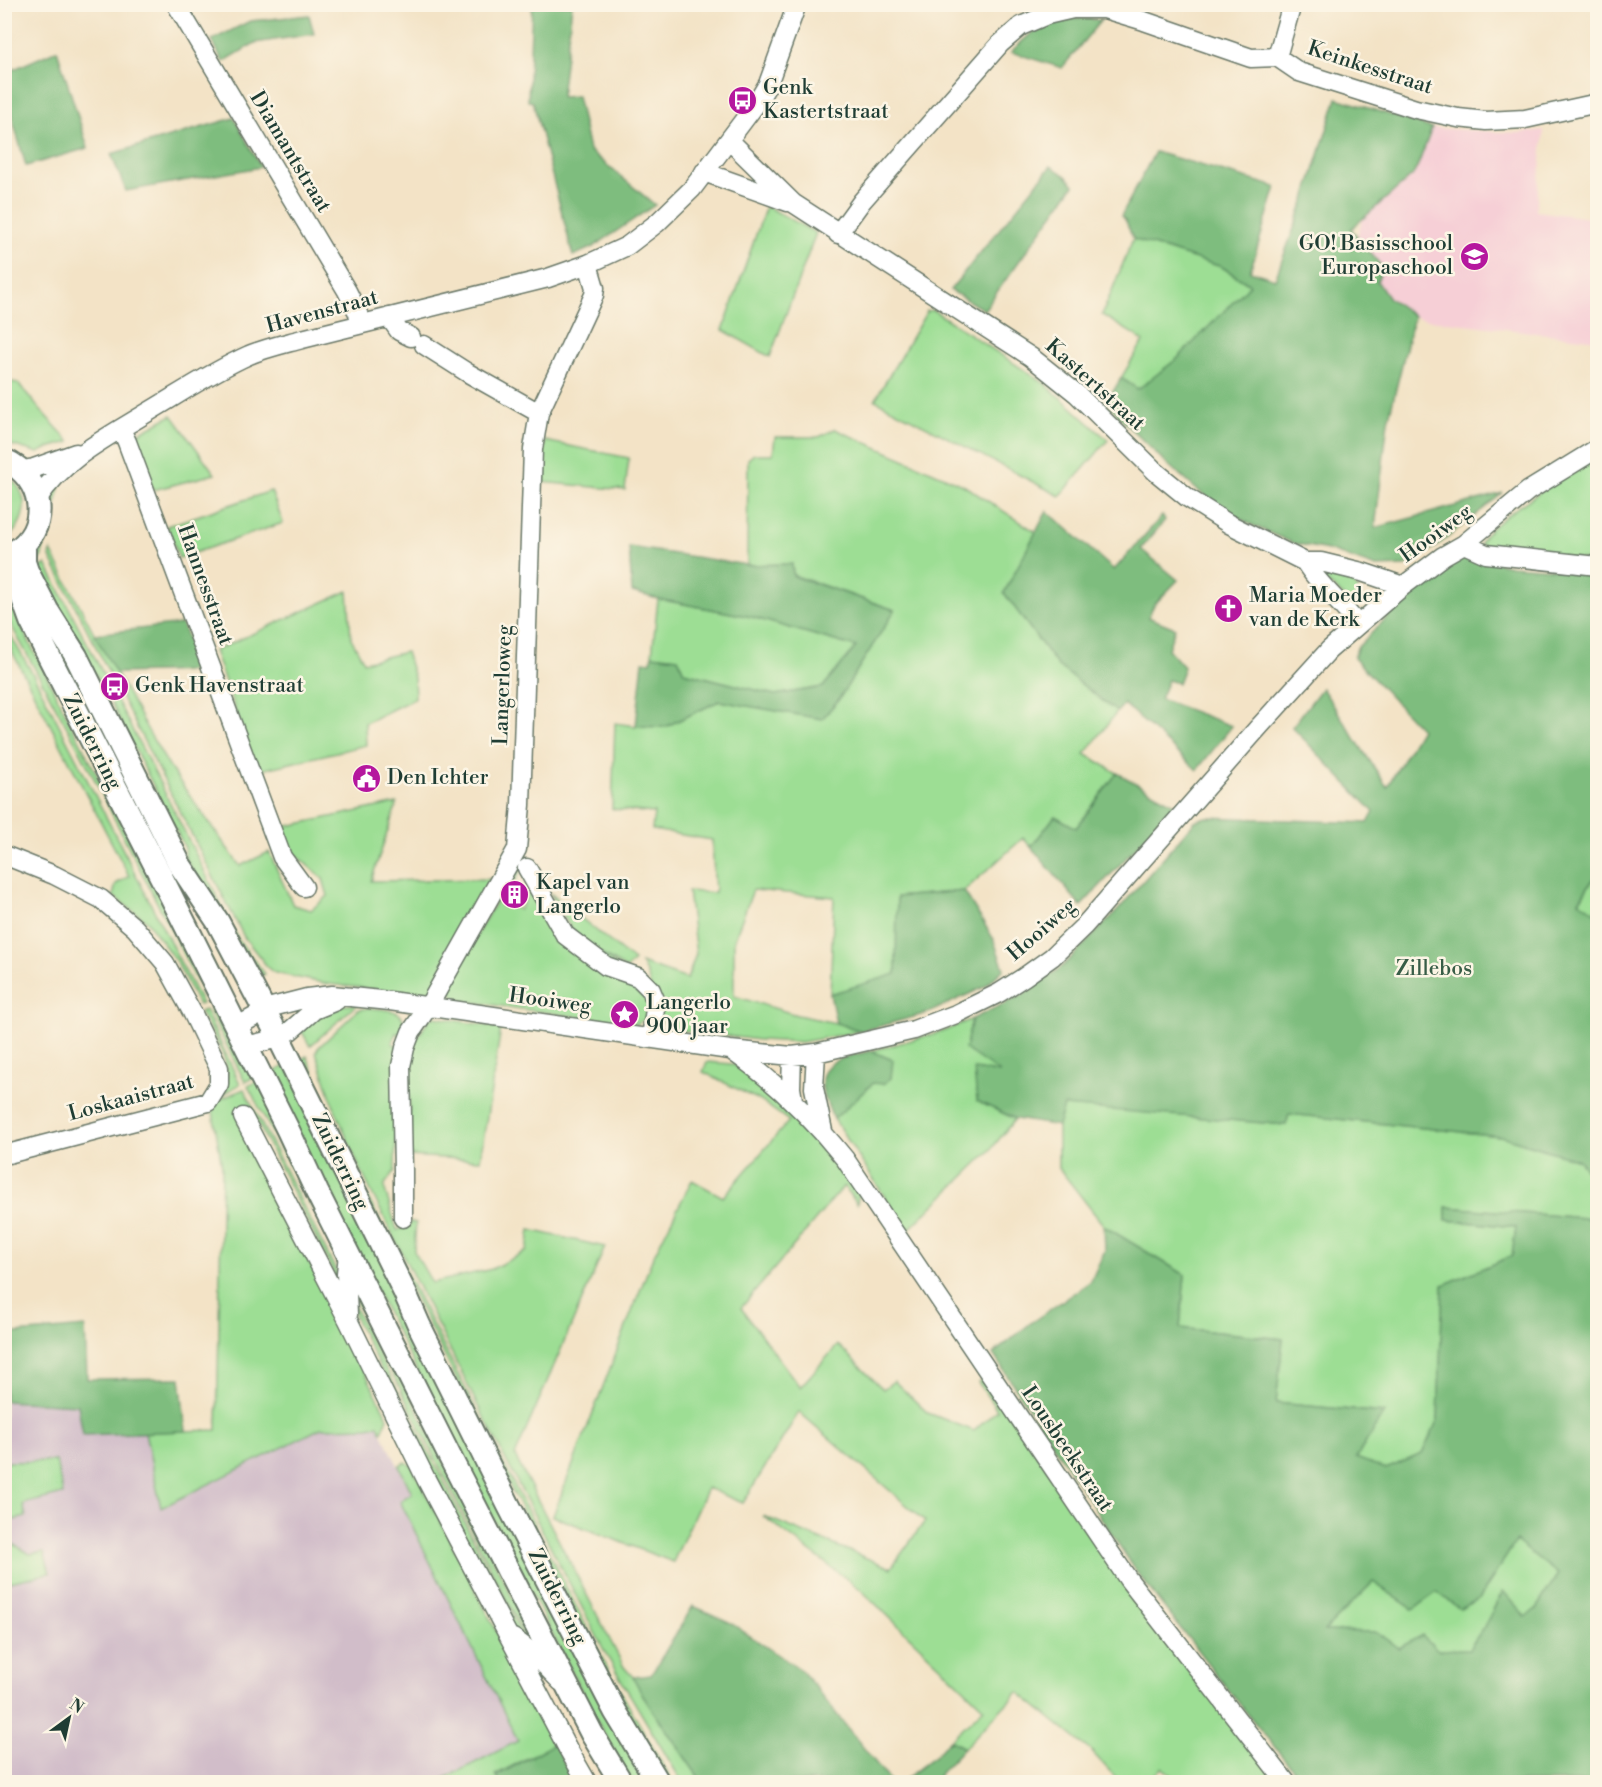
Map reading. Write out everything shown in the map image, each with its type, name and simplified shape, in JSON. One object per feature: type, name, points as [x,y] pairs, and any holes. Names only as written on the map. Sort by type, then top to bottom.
[{"type":"main road","points":[[4,557],[15,552],[32,534],[39,510],[34,486],[14,465]]},
{"type":"main road","name":"Zuiderring","points":[[24,544],[24,562],[27,571],[47,610],[76,656],[180,865],[218,922],[279,1038],[509,1506],[615,1711],[658,1782]]},
{"type":"main road","name":"Zuiderring","points":[[4,568],[22,596],[31,621],[570,1691],[592,1734],[621,1782]]},
{"type":"street","name":"Diamantstraat","points":[[176,4],[347,291],[362,324]]},
{"type":"street","points":[[588,264],[627,246],[657,223],[692,189],[756,104],[768,84],[797,4]]},
{"type":"street","points":[[1277,57],[1292,4]]},
{"type":"street","name":"Keinkesstraat","points":[[838,234],[862,201],[1000,44],[1022,26],[1047,15],[1072,9],[1104,9],[1251,58],[1277,57],[1299,72],[1416,109],[1458,118],[1486,121],[1525,119],[1598,103]]},
{"type":"street","name":"Kastertstraat","points":[[729,140],[793,203],[1031,357],[1077,394],[1156,472],[1188,498],[1228,524],[1305,562],[1321,562],[1362,572],[1403,586]]},
{"type":"street","name":"Kastertstraat","points":[[704,172],[793,203]]},
{"type":"street","name":"Havenstraat","points":[[14,465],[34,468],[86,449],[215,372],[269,348],[548,278],[588,264]]},
{"type":"street","name":"Langerloweg","points":[[403,1218],[404,1170],[400,1066],[411,1032],[428,1007],[516,849],[521,805],[533,449],[539,413],[594,295],[595,288],[588,264]]},
{"type":"street","points":[[389,317],[399,331],[539,413]]},
{"type":"street","name":"Hannesstraat","points":[[121,429],[282,857],[304,887]]},
{"type":"street","name":"Hooiweg","points":[[241,1037],[264,1010],[306,998],[332,995],[730,1050],[792,1056],[816,1053],[914,1030],[956,1014],[999,993],[1052,957],[1084,926],[1329,650],[1403,586],[1443,556],[1464,544],[1528,491],[1598,448]]},
{"type":"street","name":"Havenstraat","points":[[38,498],[54,476],[86,449]]},
{"type":"street","points":[[1464,544],[1486,554],[1598,566]]},
{"type":"street","name":"Kastertstraat","points":[[1305,562],[1312,574],[1347,610],[1358,625]]},
{"type":"street","name":"Loskaaistraat","points":[[4,855],[54,875],[101,899],[135,928],[165,963],[192,1012],[219,1068],[219,1084],[208,1102],[4,1155]]},
{"type":"street","points":[[527,868],[565,935],[606,966],[638,977],[651,990],[656,1002],[651,1038]]},
{"type":"street","name":"Hooiweg","points":[[241,1037],[279,1038],[314,1010],[348,997]]},
{"type":"street","name":"Lousbeekstraat","points":[[730,1050],[793,1100],[823,1131],[852,1169],[1128,1580],[1286,1782]]},
{"type":"street","name":"Lousbeekstraat","points":[[816,1053],[814,1088],[823,1131]]},
{"type":"street","points":[[792,1056],[793,1100]]},
{"type":"street","points":[[243,1117],[348,1320],[426,1479],[587,1782]]},
{"type":"street","points":[[348,1254],[346,1273],[348,1320]]},
{"type":"street","points":[[507,1633],[532,1653],[570,1691]]},
{"type":"shaded area","name":"GO! Basisschool Europaschool","points":[[1397,119],[1432,128],[1518,133],[1544,130],[1536,211],[1597,219],[1597,340],[1422,319],[1338,292]]},
{"type":"shaded area","points":[[5,1401],[78,1405],[83,1435],[145,1432],[162,1508],[321,1428],[378,1425],[539,1752],[483,1782],[12,1782],[4,1748],[5,1583],[49,1573],[30,1554],[5,1539],[5,1522],[25,1517],[23,1504],[63,1494],[56,1461],[5,1462]]},
{"type":"green space","points":[[532,5],[572,5],[561,97],[577,96],[589,150],[655,205],[593,247],[573,256],[533,102],[528,101]]},
{"type":"green space","points":[[309,15],[314,34],[255,43],[223,62],[212,40],[250,21]]},
{"type":"green space","points":[[1078,18],[1101,20],[1062,68],[1011,52],[1034,31],[1056,22]]},
{"type":"green space","points":[[57,50],[88,148],[26,166],[5,93],[5,73]]},
{"type":"green space","points":[[1337,98],[1432,128],[1415,173],[1351,229],[1383,268],[1377,281],[1389,298],[1414,316],[1388,421],[1375,528],[1503,493],[1437,546],[1406,566],[1376,567],[1328,550],[1293,543],[1231,514],[1196,489],[1166,463],[1107,402],[1121,378],[1138,389],[1178,358],[1250,285],[1222,267],[1133,239],[1126,221],[1121,216],[1155,152],[1276,187],[1250,271],[1275,279],[1305,199]]},
{"type":"green space","points":[[234,118],[261,167],[126,191],[111,154]]},
{"type":"green space","points":[[1051,166],[1066,176],[1074,185],[984,310],[950,290]]},
{"type":"green space","points":[[766,206],[816,233],[770,357],[723,330]]},
{"type":"green space","points":[[1133,239],[1222,267],[1250,285],[1178,358],[1138,390],[1121,378],[1143,342],[1102,315]]},
{"type":"green space","points":[[933,310],[1044,383],[1108,440],[1060,496],[875,400],[927,311]]},
{"type":"green space","points":[[5,381],[18,383],[70,442],[38,453],[5,443]]},
{"type":"green space","points":[[172,415],[215,474],[153,490],[137,447],[137,434]]},
{"type":"green space","points":[[835,429],[963,485],[1036,532],[1004,593],[1057,665],[1117,712],[1085,754],[1117,773],[1076,828],[1055,816],[1031,847],[1023,838],[964,891],[897,897],[896,975],[830,994],[834,897],[753,890],[734,940],[734,996],[862,1031],[802,1042],[759,1040],[671,1029],[661,1019],[641,963],[687,979],[696,954],[688,891],[715,893],[712,840],[652,830],[654,813],[612,809],[615,723],[665,727],[719,701],[822,719],[839,699],[895,610],[793,575],[792,564],[747,565],[748,459],[754,454],[773,454],[775,437],[819,437]]},
{"type":"green space","points":[[545,441],[629,458],[625,490],[541,482]]},
{"type":"green space","points":[[1597,456],[1597,561],[1511,553],[1480,544],[1486,534],[1514,510]]},
{"type":"green space","points":[[4,475],[20,489],[24,507],[19,525],[5,540]]},
{"type":"green space","points":[[56,482],[60,488],[41,558],[30,566],[47,500]]},
{"type":"green space","points":[[271,491],[283,523],[179,558],[167,526]]},
{"type":"green space","points":[[1047,511],[1114,570],[1162,516],[1165,520],[1141,549],[1178,580],[1154,605],[1148,617],[1175,628],[1168,649],[1184,667],[1178,683],[1168,680],[1160,699],[1232,726],[1197,770],[1124,704],[1117,712],[1057,665],[1004,593]]},
{"type":"green space","points":[[629,547],[747,565],[792,564],[793,576],[895,610],[839,699],[822,719],[719,701],[665,727],[636,726],[643,661],[651,662],[652,655],[678,658],[684,672],[775,695],[823,687],[856,647],[752,617],[632,592]]},
{"type":"green space","points":[[51,551],[95,635],[170,768],[240,866],[269,852],[293,905],[311,910],[328,896],[323,879],[298,857],[288,854],[278,828],[397,803],[371,881],[490,879],[430,992],[417,994],[328,984],[275,973],[269,969],[244,937],[50,557]]},
{"type":"green space","name":"Zillebos","points":[[1475,557],[1511,566],[1597,572],[1597,873],[1579,901],[1597,913],[1597,1185],[1579,1160],[1501,1136],[1289,1114],[1286,1125],[1064,1106],[1058,1126],[1016,1119],[977,1101],[974,1069],[1000,1073],[965,1049],[972,1019],[1022,995],[1063,966],[1119,909],[1195,821],[1206,817],[1368,823],[1374,812],[1292,727],[1322,688],[1387,787],[1421,729],[1354,658],[1357,648],[1404,600],[1459,558]]},
{"type":"green space","points":[[46,564],[240,942],[265,974],[255,979],[185,858],[185,848],[103,687],[33,572]]},
{"type":"green space","points":[[1318,566],[1342,574],[1353,582],[1360,595],[1361,605],[1351,602],[1315,573]]},
{"type":"green space","points":[[4,584],[15,597],[16,616],[140,859],[218,998],[208,1003],[80,751],[5,614]]},
{"type":"green space","points":[[348,591],[351,638],[364,662],[406,652],[414,678],[415,698],[365,723],[366,745],[257,771],[214,651]]},
{"type":"green space","points":[[658,599],[752,617],[856,647],[823,687],[775,695],[684,672],[678,658],[652,655]]},
{"type":"green space","points":[[4,624],[34,676],[202,1004],[198,1005],[177,963],[147,921],[113,896],[116,884],[129,876],[5,638]]},
{"type":"green space","points":[[182,624],[200,671],[116,673],[94,634]]},
{"type":"green space","points":[[1117,773],[1176,805],[1081,906],[1031,847],[1055,816],[1076,828]]},
{"type":"green space","points":[[516,865],[522,868],[504,901],[519,910],[532,887],[544,910],[645,988],[649,1016],[635,1025],[465,1001],[452,994],[452,979]]},
{"type":"green space","points":[[1597,873],[1597,913],[1579,902]]},
{"type":"green space","points":[[964,891],[993,938],[1004,969],[984,987],[928,1013],[862,1031],[836,1023],[830,994],[896,974],[897,897]]},
{"type":"green space","points":[[550,893],[634,961],[626,969],[577,939]]},
{"type":"green space","points":[[219,1004],[256,1076],[245,1082],[209,1009]]},
{"type":"green space","points":[[359,1004],[310,1046],[300,1028],[332,1006]]},
{"type":"green space","points":[[368,1008],[396,1012],[403,1020],[402,1035],[396,1033],[392,1043],[398,1046],[395,1171],[385,1184],[385,1190],[397,1230],[408,1227],[410,1222],[416,1223],[414,1251],[432,1283],[492,1269],[527,1251],[530,1230],[605,1247],[515,1456],[624,1667],[633,1677],[647,1702],[702,1782],[682,1782],[608,1658],[476,1402],[359,1167],[334,1107],[316,1052],[358,1010]]},
{"type":"green space","points":[[205,1010],[240,1084],[222,1095],[227,1074],[225,1063],[222,1052],[200,1012]]},
{"type":"green space","points":[[435,1017],[501,1028],[480,1160],[409,1156],[411,1048],[429,1019]]},
{"type":"green space","points":[[972,1019],[965,1049],[1002,1073],[977,1101],[1015,1119],[989,1152],[907,1231],[834,1119],[873,1083],[893,1060],[871,1051],[944,1031]]},
{"type":"green space","points":[[871,1051],[893,1060],[891,1078],[883,1084],[873,1083],[834,1119],[823,1092],[824,1072],[835,1061]]},
{"type":"green space","points":[[307,1056],[357,1176],[612,1677],[673,1782],[667,1782],[586,1637],[353,1175],[342,1153],[324,1103],[301,1059]]},
{"type":"green space","points":[[707,1062],[732,1064],[751,1073],[818,1134],[859,1193],[857,1204],[844,1186],[741,1308],[800,1387],[838,1345],[883,1389],[894,1381],[928,1413],[974,1431],[997,1410],[978,1382],[983,1380],[1277,1782],[1177,1782],[1162,1767],[1148,1782],[1120,1782],[1092,1752],[1018,1692],[964,1748],[950,1740],[984,1708],[860,1589],[763,1516],[891,1568],[925,1521],[799,1412],[743,1503],[707,1488],[673,1562],[553,1516],[653,1257],[692,1180],[723,1197],[789,1121],[759,1100],[703,1072]]},
{"type":"green space","points":[[286,1065],[647,1782],[632,1782],[597,1721],[266,1077]]},
{"type":"green space","points":[[259,1080],[307,1190],[313,1211],[248,1086]]},
{"type":"green space","points":[[244,1089],[344,1286],[343,1292],[252,1112],[238,1120],[262,1175],[323,1288],[388,1418],[382,1432],[378,1425],[321,1428],[161,1508],[145,1432],[217,1430],[222,1167],[212,1106],[218,1100]]},
{"type":"green space","points":[[1064,1105],[1286,1125],[1289,1114],[1501,1136],[1579,1160],[1597,1185],[1597,1219],[1446,1207],[1446,1220],[1516,1227],[1512,1256],[1443,1285],[1438,1419],[1422,1454],[1386,1469],[1356,1459],[1383,1413],[1276,1403],[1283,1339],[1180,1328],[1185,1275],[1104,1226],[1058,1167],[1058,1126]]},
{"type":"green space","points":[[1446,1207],[1597,1219],[1597,1782],[1303,1782],[1138,1574],[993,1354],[1032,1322],[1091,1281],[1105,1250],[1104,1226],[1185,1275],[1180,1328],[1283,1339],[1276,1403],[1384,1413],[1356,1458],[1386,1469],[1422,1454],[1438,1419],[1443,1285],[1512,1256],[1516,1227],[1446,1220]],"holes":[[[1516,1541],[1558,1574],[1536,1609],[1526,1617],[1503,1591],[1484,1627],[1469,1649],[1438,1650],[1422,1635],[1399,1648],[1377,1632],[1324,1631],[1373,1582],[1413,1609],[1437,1592],[1460,1609],[1479,1599]]]},
{"type":"green space","points":[[350,1277],[544,1660],[532,1650],[350,1289]]},
{"type":"green space","points":[[351,1300],[525,1641],[512,1628],[355,1318]]},
{"type":"green space","points":[[85,1327],[87,1379],[180,1378],[186,1431],[83,1435],[78,1405],[5,1401],[5,1334]]},
{"type":"green space","points":[[56,1461],[63,1494],[23,1504],[26,1517],[5,1522],[5,1462]]},
{"type":"green space","points":[[406,1462],[412,1466],[554,1744],[495,1775],[500,1782],[437,1782],[518,1741],[400,1501],[412,1493],[399,1466]]},
{"type":"green space","points":[[5,1539],[30,1554],[44,1552],[50,1573],[5,1583]]},
{"type":"green space","points":[[1516,1541],[1558,1574],[1536,1609],[1526,1618],[1503,1591],[1484,1627],[1469,1649],[1399,1648],[1377,1632],[1324,1631],[1373,1582],[1413,1609],[1437,1592],[1479,1599]]},
{"type":"green space","points":[[693,1606],[729,1622],[802,1671],[891,1782],[702,1782],[647,1702],[633,1677],[651,1675]]},
{"type":"green space","points":[[950,1740],[964,1748],[940,1773],[936,1782],[901,1782],[936,1755]]},
{"type":"green space","points":[[554,1744],[575,1782],[500,1782],[496,1776]]},
{"type":"place","name":"Genk Kastertstraat","points":[[742,100]]},
{"type":"place","name":"GO! Basisschool Europaschool","points":[[1474,256]]},
{"type":"place","name":"Maria Moeder van de Kerk","points":[[1228,608]]},
{"type":"place","name":"Genk Havenstraat","points":[[114,686]]},
{"type":"place","name":"Den Ichter","points":[[366,778]]},
{"type":"place","name":"Kapel van Langerlo","points":[[515,895]]},
{"type":"place","name":"Langerlo 900 jaar","points":[[625,1015]]}]
